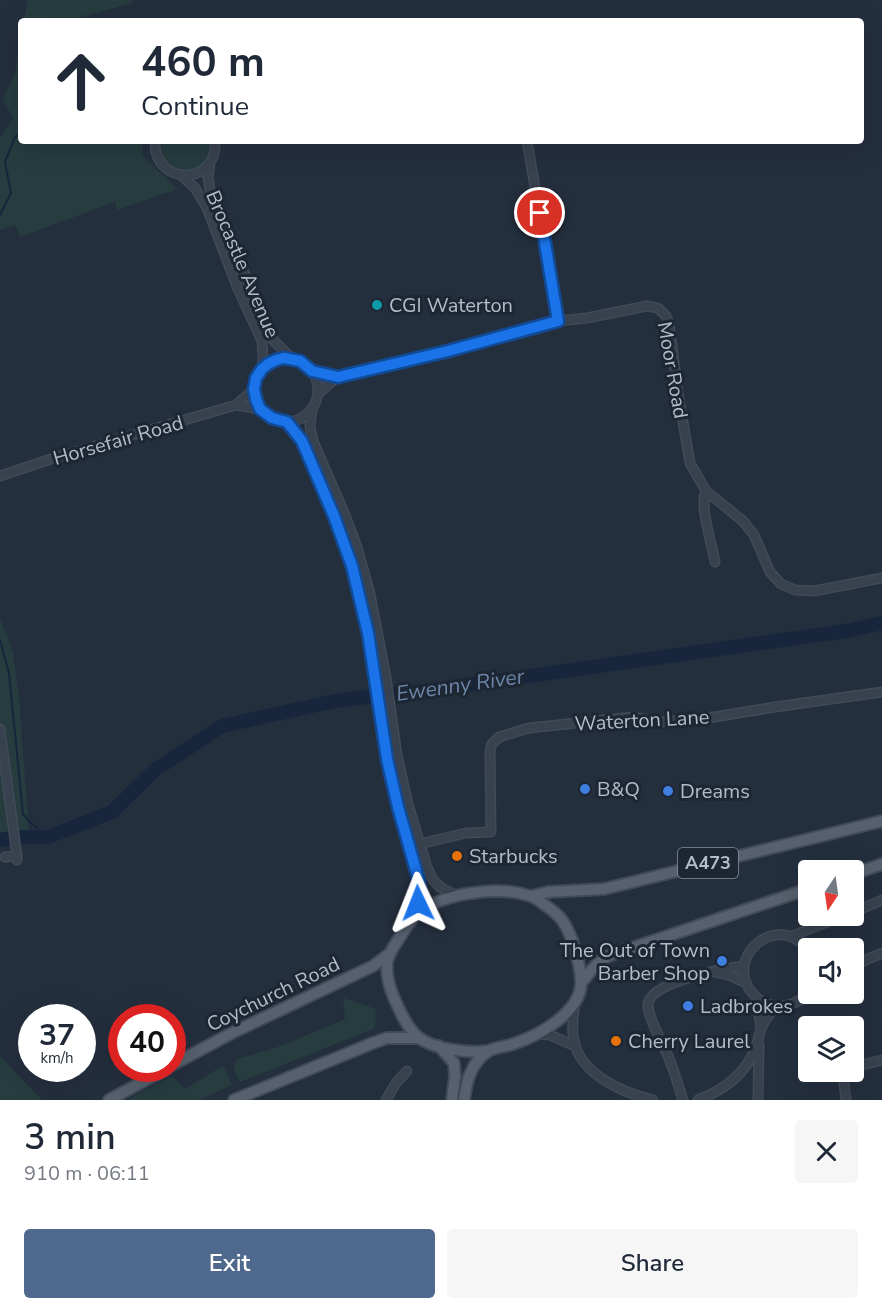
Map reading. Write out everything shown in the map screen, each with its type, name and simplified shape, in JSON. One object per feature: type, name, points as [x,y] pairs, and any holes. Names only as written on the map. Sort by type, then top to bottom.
[{"type":"main road","name":"A473","points":[[532,896],[548,892],[604,889],[882,821]]},
{"type":"main road","points":[[864,870],[882,864]]},
{"type":"main road","points":[[419,1038],[404,1018],[392,993],[386,966],[389,954],[415,916],[433,904],[457,896],[499,890],[532,896],[563,921],[576,951],[582,982]]},
{"type":"main road","points":[[234,1100],[387,1038],[419,1038],[462,1052],[488,1051],[513,1044],[553,1025],[575,1002],[582,982],[602,959],[798,892]]},
{"type":"main road","name":"Coychurch Road","points":[[186,1058],[232,1033],[373,966],[389,954]]},
{"type":"main road","points":[[438,1046],[454,1063],[452,1100]]},
{"type":"main road","points":[[465,1100],[467,1079],[488,1051]]},
{"type":"main road","points":[[109,1100],[142,1082]]},
{"type":"street","name":"Brocastle Avenue","points":[[155,144],[161,163],[173,173],[181,176],[195,189],[207,208],[238,289],[262,341],[262,369]]},
{"type":"street","name":"Brocastle Avenue","points":[[215,144],[208,177],[210,190],[269,333],[278,346],[292,359]]},
{"type":"street","points":[[528,144],[558,321]]},
{"type":"street","points":[[181,176],[197,173],[210,163]]},
{"type":"street","name":"Moor Road","points":[[312,371],[338,377],[448,351],[558,321],[587,318],[647,306],[658,308],[669,323],[690,463],[706,491],[743,521],[754,535],[770,572],[781,584],[795,590],[814,591],[882,578]]},
{"type":"street","points":[[284,358],[300,361],[312,371],[316,378],[318,394],[312,409],[305,416],[287,422],[272,418],[260,409],[254,389],[256,378],[262,369],[284,358]]},
{"type":"street","name":"Moor Road","points":[[318,394],[338,377]]},
{"type":"street","name":"Horsefair Road","points":[[0,476],[236,405],[254,389]]},
{"type":"street","name":"Horsefair Road","points":[[236,405],[260,409]]},
{"type":"street","points":[[312,409],[310,427],[313,441],[357,547],[370,594],[386,676],[396,755],[408,804],[427,867],[440,887],[457,896]]},
{"type":"street","points":[[287,422],[302,441],[334,516],[352,566],[368,633],[387,759],[419,881],[420,896],[415,916]]},
{"type":"street","points":[[706,491],[704,508],[716,562]]},
{"type":"street","name":"Waterton Lane","points":[[420,844],[466,833],[491,832],[490,751],[492,744],[499,737],[529,728],[633,717],[658,722],[702,719],[882,692]]},
{"type":"street","points":[[0,729],[16,855],[5,857]]},
{"type":"street","points":[[864,908],[882,900]]},
{"type":"street","points":[[792,936],[817,926]]},
{"type":"street","points":[[798,939],[781,934],[762,939],[753,946],[744,966],[746,983],[757,998],[770,1005],[778,1006],[788,1006],[798,1001]]},
{"type":"street","points":[[864,961],[882,953]]},
{"type":"street","points":[[683,1100],[648,1007],[650,997],[656,992],[697,974],[744,966]]},
{"type":"street","points":[[711,971],[746,983]]},
{"type":"street","points":[[757,998],[761,1029],[749,1077],[758,1100]]},
{"type":"street","points":[[575,1002],[573,1025],[575,1046],[591,1070],[623,1096],[653,1100]]},
{"type":"street","points":[[761,1029],[778,1006]]},
{"type":"street","points":[[536,1034],[550,1035],[575,1046]]},
{"type":"street","points":[[698,1100],[730,1083],[749,1077],[760,1054],[759,1040]]},
{"type":"street","points":[[864,1064],[882,1060]]},
{"type":"street","points":[[390,1098],[396,1083],[407,1071]]},
{"type":"street","points":[[844,1082],[846,1100]]},
{"type":"green space","points":[[28,0],[131,0],[132,3],[78,18],[25,18]]},
{"type":"green space","points":[[18,56],[18,144],[143,144],[142,155],[177,189],[117,210],[115,202],[20,237],[15,225],[0,230],[0,138],[13,118],[3,99],[15,73]]},
{"type":"green space","points":[[161,144],[210,144],[203,163],[195,168],[185,170],[176,168],[168,163],[162,154]]},
{"type":"green space","points":[[0,619],[13,652],[19,698],[29,833],[0,835]]},
{"type":"green space","points":[[343,998],[376,1009],[375,1028],[240,1082],[233,1069],[237,1059],[281,1046],[345,1019]]},
{"type":"green space","points":[[0,1056],[18,1075],[18,1082],[25,1082],[42,1100],[0,1100]]},
{"type":"green space","points":[[224,1065],[232,1085],[200,1100],[126,1100],[160,1082],[178,1082],[185,1089]]},
{"type":"waterway","points":[[0,215],[11,193],[5,162],[15,137],[18,136]]},
{"type":"waterway","name":"Ewenny River","points":[[0,840],[15,837],[48,837],[112,812],[155,770],[222,726],[340,700],[431,690],[846,631],[882,623]]},
{"type":"waterway","points":[[0,640],[9,673],[23,814],[48,837]]},
{"type":"place","name":"CGI Waterton","points":[[377,305]]},
{"type":"place","name":"B&Q","points":[[585,789]]},
{"type":"place","name":"Dreams","points":[[668,791]]},
{"type":"place","name":"Starbucks","points":[[457,856]]},
{"type":"place","name":"The Out of Town Barber Shop","points":[[722,961]]},
{"type":"place","name":"Ladbrokes","points":[[688,1006]]},
{"type":"place","name":"Cherry Laurel","points":[[616,1041]]},
{"type":"route","points":[[418,903],[419,881],[387,759],[368,633],[352,566],[334,516],[302,441],[287,422],[272,418],[260,409],[254,389],[256,378],[262,369],[284,358],[300,361],[312,371],[338,377],[448,351],[558,321],[540,213]]}]
